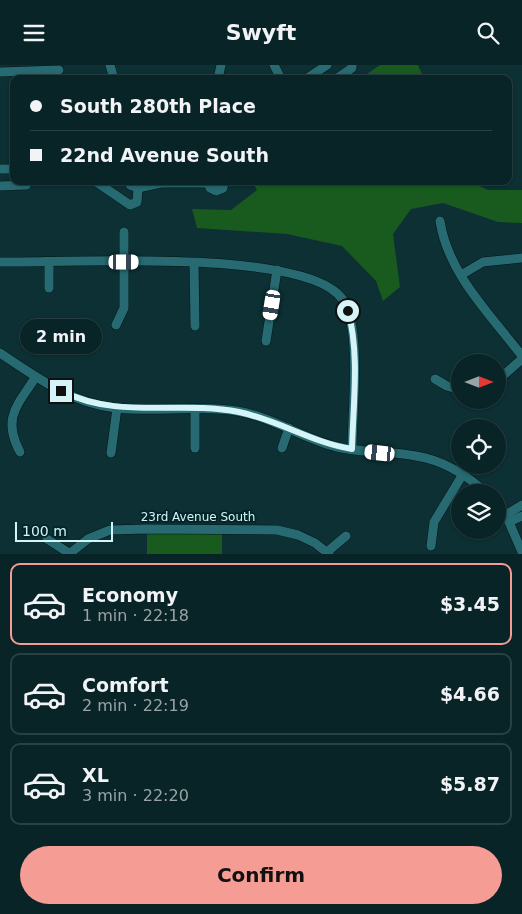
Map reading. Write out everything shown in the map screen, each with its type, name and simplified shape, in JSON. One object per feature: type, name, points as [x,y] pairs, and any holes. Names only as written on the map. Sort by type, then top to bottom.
[{"type":"street","points":[[312,75],[327,65]]},
{"type":"street","points":[[342,75],[352,68],[352,65]]},
{"type":"street","points":[[0,72],[59,71]]},
{"type":"street","points":[[0,186],[26,185]]},
{"type":"street","points":[[101,185],[130,205],[137,202],[133,185]]},
{"type":"street","points":[[122,199],[133,185]]},
{"type":"street","points":[[209,185],[211,189],[216,191],[222,188],[223,185]]},
{"type":"street","points":[[440,221],[445,245],[453,263],[522,358],[506,373]]},
{"type":"street","points":[[116,325],[124,308],[124,232]]},
{"type":"street","points":[[461,275],[483,262],[522,258]]},
{"type":"street","points":[[0,262],[249,265],[312,278],[330,286],[342,299],[352,326],[354,352],[352,449]]},
{"type":"street","points":[[49,263],[49,288]]},
{"type":"street","points":[[194,263],[195,326]]},
{"type":"street","points":[[266,341],[277,270]]},
{"type":"street","points":[[0,353],[35,378],[75,398],[117,408],[237,411],[289,428],[336,447],[417,456],[451,469]]},
{"type":"street","points":[[20,452],[11,431],[11,419],[15,407],[35,378]]},
{"type":"street","points":[[435,379],[451,388]]},
{"type":"street","points":[[111,453],[117,408]]},
{"type":"street","points":[[195,409],[195,448]]},
{"type":"street","points":[[282,447],[289,428]]},
{"type":"street","points":[[431,546],[434,522],[463,474],[475,484]]},
{"type":"street","points":[[507,519],[522,505]]},
{"type":"street","points":[[507,519],[522,517]]},
{"type":"street","points":[[507,519],[522,552]]},
{"type":"street","name":"23rd Avenue South","points":[[69,554],[88,539],[110,531],[147,529],[277,530],[298,535],[328,553]]},
{"type":"street","points":[[328,553],[346,536]]},
{"type":"street","points":[[48,539],[69,554]]},
{"type":"green space","points":[[380,65],[418,65],[422,75],[366,75]]},
{"type":"green space","points":[[254,185],[477,185],[488,190],[522,190],[522,223],[498,222],[443,203],[411,209],[393,234],[400,287],[383,301],[376,281],[342,246],[287,234],[197,228],[192,209],[231,210],[257,190]]},
{"type":"green space","points":[[147,529],[222,529],[222,554],[147,554]]},
{"type":"route","points":[[61,391],[75,398],[117,408],[237,411],[259,417],[336,447],[352,449],[354,352],[352,326],[348,311]]}]
